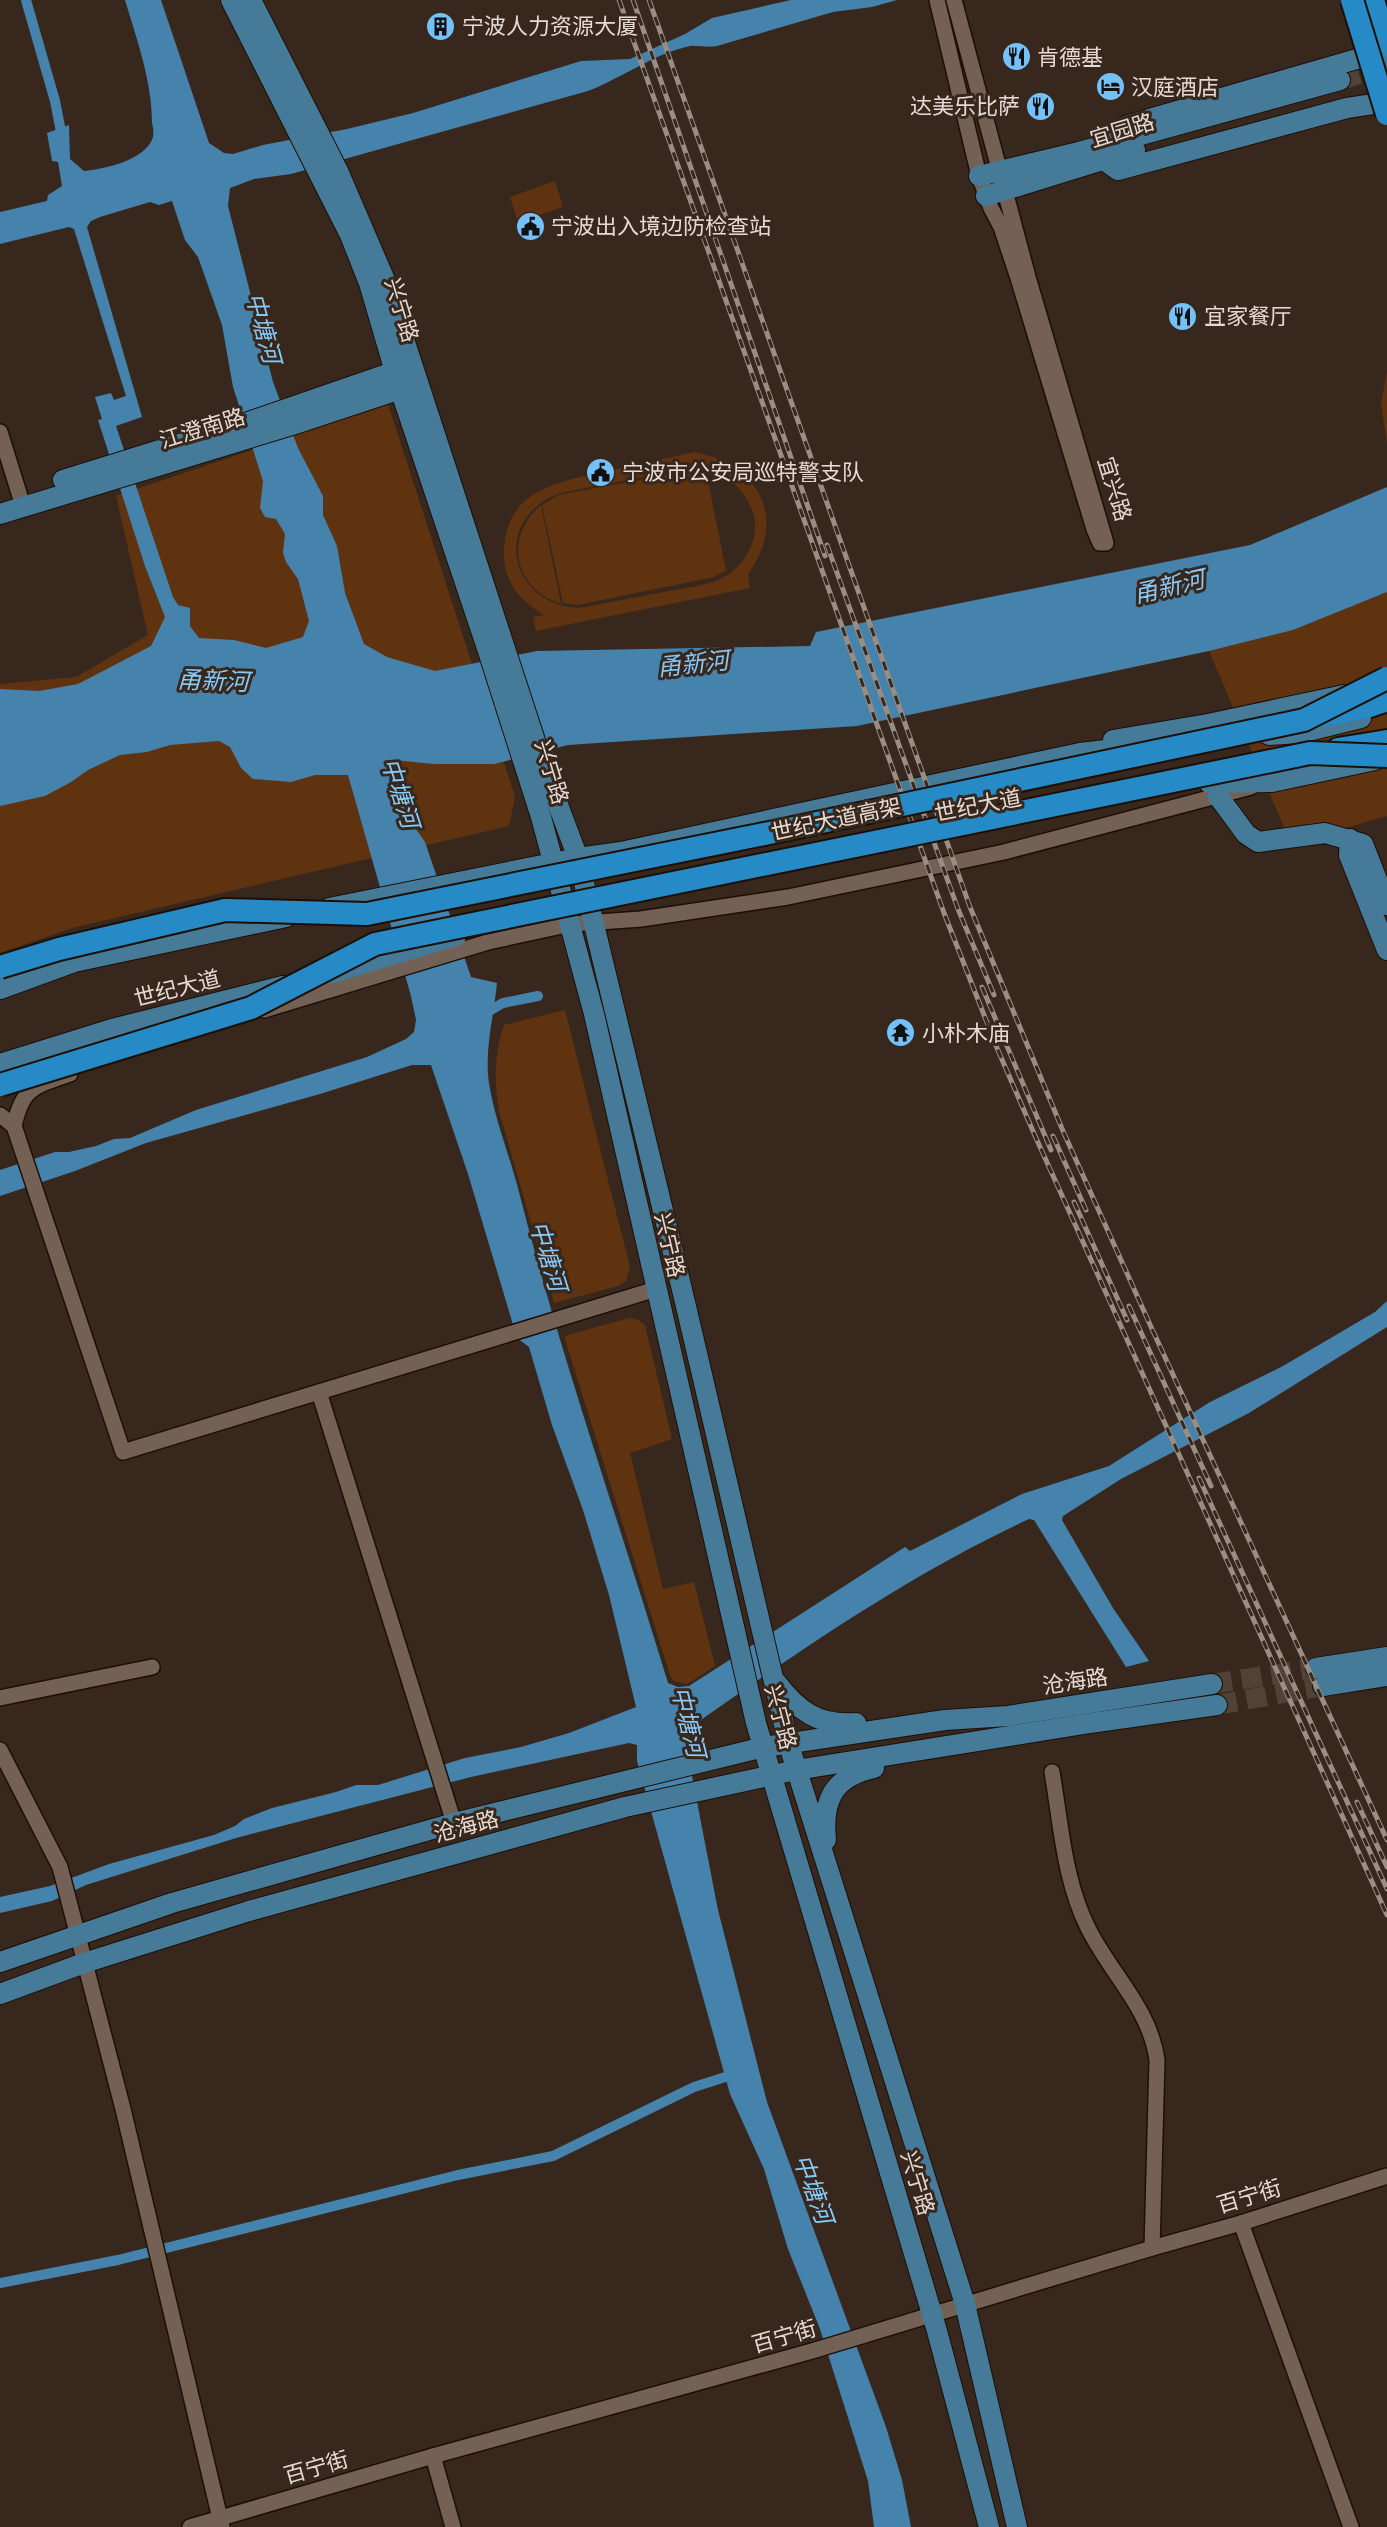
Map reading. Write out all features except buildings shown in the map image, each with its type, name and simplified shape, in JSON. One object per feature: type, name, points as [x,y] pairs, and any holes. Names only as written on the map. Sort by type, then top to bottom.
[{"type":"highway","points":[[1352,0],[1387,114]]},
{"type":"highway","points":[[1373,0],[1384,48]]},
{"type":"highway","points":[[1304,720],[1387,678]]},
{"type":"highway","points":[[1304,720],[1370,706],[1387,700]]},
{"type":"highway","name":"世纪大道高架","points":[[0,967],[59,949],[225,910],[361,908],[774,832],[1304,720]]},
{"type":"highway","points":[[1310,753],[1387,743]]},
{"type":"highway","points":[[1310,753],[1387,757]]},
{"type":"highway","name":"世纪大道高架","points":[[0,1084],[250,1008],[371,954],[1310,753]]},
{"type":"main road","points":[[231,0],[308,131]]},
{"type":"main road","points":[[251,0],[308,131]]},
{"type":"main road","points":[[1365,0],[1384,48],[1387,71]]},
{"type":"main road","name":"宜园路","points":[[1098,155],[1100,133],[1384,48]]},
{"type":"main road","name":"宜园路","points":[[995,194],[1098,155],[1341,87]]},
{"type":"main road","points":[[1098,155],[1118,170],[1347,108],[1387,102]]},
{"type":"main road","name":"兴宁路","points":[[308,131],[384,278],[406,378],[534,764],[578,858],[788,1742],[964,2304],[1017,2527]]},
{"type":"main road","name":"宜园路","points":[[989,174],[1098,155]]},
{"type":"main road","name":"江澄南路","points":[[0,514],[14,500],[239,434],[406,378]]},
{"type":"main road","points":[[1080,753],[1110,740],[1208,724],[1387,685]]},
{"type":"main road","name":"世纪大道","points":[[0,989],[74,962],[361,908],[553,863],[633,849],[1080,753],[1199,740],[1300,733],[1387,712]]},
{"type":"main road","name":"世纪大道","points":[[0,1064],[371,954],[472,931],[592,914],[1214,790],[1387,743]]},
{"type":"main road","points":[[1387,757],[1272,782],[1214,790],[1246,834],[1258,842],[1325,834],[1363,844],[1387,905]]},
{"type":"main road","name":"兴宁路","points":[[534,764],[553,863],[594,1014],[749,1693],[932,2314],[989,2527]]},
{"type":"main road","points":[[1350,839],[1349,855],[1387,950]]},
{"type":"main road","points":[[1387,1657],[1319,1677],[1387,1676]]},
{"type":"main road","name":"沧海路","points":[[772,1677],[790,1700],[825,1723],[872,1722],[923,1716],[945,1720]]},
{"type":"main road","name":"沧海路","points":[[0,1962],[172,1903],[454,1823],[764,1747],[945,1720],[1008,1716],[1212,1684]]},
{"type":"main road","name":"沧海路","points":[[0,1994],[84,1963],[249,1911],[652,1801],[772,1774],[1217,1705]]},
{"type":"main road","name":"沧海路","points":[[830,1875],[824,1814],[835,1787],[847,1777],[862,1770],[932,1757],[955,1745]]},
{"type":"street","name":"宜兴路","points":[[954,0],[989,174]]},
{"type":"street","name":"宜兴路","points":[[937,2],[995,194],[1106,543],[1100,543],[1094,529],[1001,227],[995,194]]},
{"type":"street","points":[[0,432],[14,500]]},
{"type":"street","points":[[592,914],[641,919],[788,897],[1004,852],[1214,790]]},
{"type":"street","points":[[569,918],[206,1028],[44,1084],[28,1091],[19,1104],[14,1126],[123,1452],[656,1289]]},
{"type":"street","points":[[0,1115],[14,1126]]},
{"type":"street","points":[[319,1392],[454,1823]]},
{"type":"street","points":[[0,1698],[152,1667]]},
{"type":"street","points":[[0,1750],[63,1876],[123,2109],[220,2522]]},
{"type":"street","points":[[1052,1772],[1070,1880],[1087,1926],[1107,1962],[1133,1998],[1154,2040],[1157,2060],[1152,2248]]},
{"type":"street","name":"百宁街","points":[[190,2527],[220,2522],[433,2456],[874,2333],[964,2304],[1241,2223],[1387,2176]]},
{"type":"street","points":[[1241,2223],[1351,2527]]},
{"type":"street","points":[[433,2456],[453,2527]]},
{"type":"shaded area","points":[[555,181],[563,207],[518,222],[510,197]]},
{"type":"shaded area","points":[[1387,371],[1387,444],[1381,403]]},
{"type":"shaded area","points":[[388,404],[515,797],[509,826],[72,928],[0,953],[0,684],[76,677],[148,635],[116,496]]},
{"type":"shaded area","points":[[694,452],[716,458],[735,468],[750,481],[760,496],[766,514],[766,533],[760,553],[748,574],[750,588],[536,631],[533,617],[544,615],[521,597],[506,573],[504,563],[507,531],[514,514],[525,501],[540,491],[575,478]],"holes":[[[693,467],[703,468],[733,483],[745,496],[754,516],[754,538],[750,549],[744,559],[728,575],[700,585],[579,608],[555,603],[536,592],[523,576],[517,558],[517,539],[524,521],[538,505],[560,493]]]},
{"type":"shaded area","points":[[693,470],[706,472],[726,570],[714,577],[578,605],[563,603],[542,505],[558,495]]},
{"type":"shaded area","points":[[541,505],[561,604],[545,597],[533,587],[524,575],[519,561],[518,546],[521,532],[529,518]]},
{"type":"shaded area","points":[[1387,592],[1387,816],[1345,828],[1286,832],[1209,651],[1293,630]]},
{"type":"shaded area","points":[[565,1010],[630,1267],[626,1281],[618,1286],[554,1303],[499,1111],[496,1068],[498,1046],[504,1025]]},
{"type":"shaded area","points":[[629,1318],[639,1320],[645,1325],[672,1439],[630,1453],[663,1589],[694,1582],[715,1666],[687,1684],[674,1681],[670,1675],[564,1336]]},
{"type":"water","points":[[125,0],[161,0],[209,143],[224,153],[233,154],[263,145],[347,129],[413,113],[581,61],[630,59],[685,34],[712,18],[791,0],[897,0],[872,7],[833,12],[717,46],[690,46],[650,60],[588,91],[291,174],[254,179],[230,188],[228,206],[273,382],[298,448],[323,496],[323,515],[337,546],[345,593],[364,644],[387,657],[435,671],[537,651],[810,646],[816,632],[1250,545],[1387,487],[1387,592],[1293,630],[1209,651],[857,726],[568,745],[494,764],[434,764],[394,760],[406,815],[425,842],[471,977],[497,983],[488,1058],[489,1083],[495,1112],[572,1380],[668,1683],[678,1687],[689,1686],[905,1547],[910,1551],[1022,1494],[1109,1466],[1210,1402],[1283,1366],[1375,1312],[1387,1301],[1387,1327],[1249,1413],[1121,1479],[1063,1516],[1062,1520],[1113,1608],[1149,1661],[1126,1667],[1034,1520],[1029,1519],[944,1562],[862,1611],[705,1717],[695,1726],[689,1736],[686,1745],[718,1910],[767,2102],[886,2427],[902,2480],[911,2527],[874,2527],[868,2481],[820,2329],[788,2249],[764,2169],[730,2094],[637,1761],[637,1745],[629,1743],[471,1777],[236,1838],[86,1885],[52,1901],[0,1913],[0,1897],[50,1886],[109,1864],[214,1835],[235,1826],[244,1819],[272,1808],[356,1785],[378,1785],[465,1758],[521,1747],[569,1733],[636,1707],[609,1595],[583,1510],[552,1425],[529,1347],[517,1338],[468,1174],[431,1065],[412,1065],[320,1094],[146,1143],[75,1171],[0,1196],[0,1170],[55,1152],[69,1152],[114,1139],[130,1138],[196,1110],[367,1057],[406,1039],[414,1032],[416,1020],[348,775],[315,775],[291,782],[253,779],[241,768],[230,747],[219,741],[170,745],[147,752],[120,755],[88,770],[45,796],[0,806],[0,689],[39,691],[78,684],[151,646],[165,617],[145,566],[98,420],[102,419],[95,397],[111,393],[114,400],[126,396],[74,229],[69,227],[0,244],[0,212],[47,201],[48,195],[62,186],[58,162],[52,161],[47,133],[69,125],[70,159],[84,171],[124,162],[142,152],[149,145],[153,134],[149,92],[143,61]],"holes":[[[172,201],[185,240],[198,257],[222,325],[233,387],[263,481],[260,508],[265,517],[276,519],[285,534],[283,553],[286,562],[298,579],[309,621],[303,637],[266,648],[234,640],[199,638],[190,626],[190,608],[178,605],[173,597],[116,426],[142,417],[87,227],[91,221],[100,217],[150,202],[159,205]]]},
{"type":"waterway","points":[[26,0],[55,101],[63,142]]},
{"type":"waterway","points":[[482,1015],[503,1003],[538,996]]},
{"type":"waterway","points":[[0,2283],[118,2260],[458,2175],[553,2156],[694,2087],[738,2073]]},
{"type":"tunnel","points":[[1340,80],[1387,66]]},
{"type":"tunnel","points":[[1212,1684],[1316,1668]]},
{"type":"tunnel","points":[[1217,1705],[1323,1686]]},
{"type":"railway","points":[[619,0],[944,913],[997,1048],[1387,1915]]},
{"type":"railway","points":[[633,0],[825,556]]},
{"type":"railway","points":[[649,0],[970,907],[1063,1131],[1387,1840]]},
{"type":"railway","points":[[827,545],[958,909],[994,995]]},
{"type":"railway","points":[[982,987],[1051,1150]]},
{"type":"railway","points":[[1053,1136],[1086,1210]]},
{"type":"railway","points":[[1074,1202],[1127,1320]]},
{"type":"railway","points":[[1129,1306],[1211,1486]]},
{"type":"railway","points":[[1199,1478],[1387,1889]]},
{"type":"railway","points":[[1357,1802],[1387,1867]]},
{"type":"place","name":"宁波人力资源大厦","points":[[441,26]]},
{"type":"place","name":"肯德基","points":[[1016,57]]},
{"type":"place","name":"汉庭酒店","points":[[1110,87]]},
{"type":"place","name":"达美乐比萨","points":[[1041,106]]},
{"type":"place","name":"宁波出入境边防检查站","points":[[530,226]]},
{"type":"place","name":"宜家餐厅","points":[[1183,316]]},
{"type":"place","name":"宁波市公安局巡特警支队","points":[[601,472]]},
{"type":"place","name":"小朴木庙","points":[[901,1033]]},
{"type":"water label","name":"中塘河","points":[[263,328]]},
{"type":"water label","name":"甬新河","points":[[1169,587]]},
{"type":"water label","name":"甬新河","points":[[693,664]]},
{"type":"water label","name":"甬新河","points":[[213,681]]},
{"type":"water label","name":"中塘河","points":[[400,793]]},
{"type":"water label","name":"中塘河","points":[[548,1256]]},
{"type":"water label","name":"中塘河","points":[[688,1722]]},
{"type":"water label","name":"中塘河","points":[[813,2189]]}]
